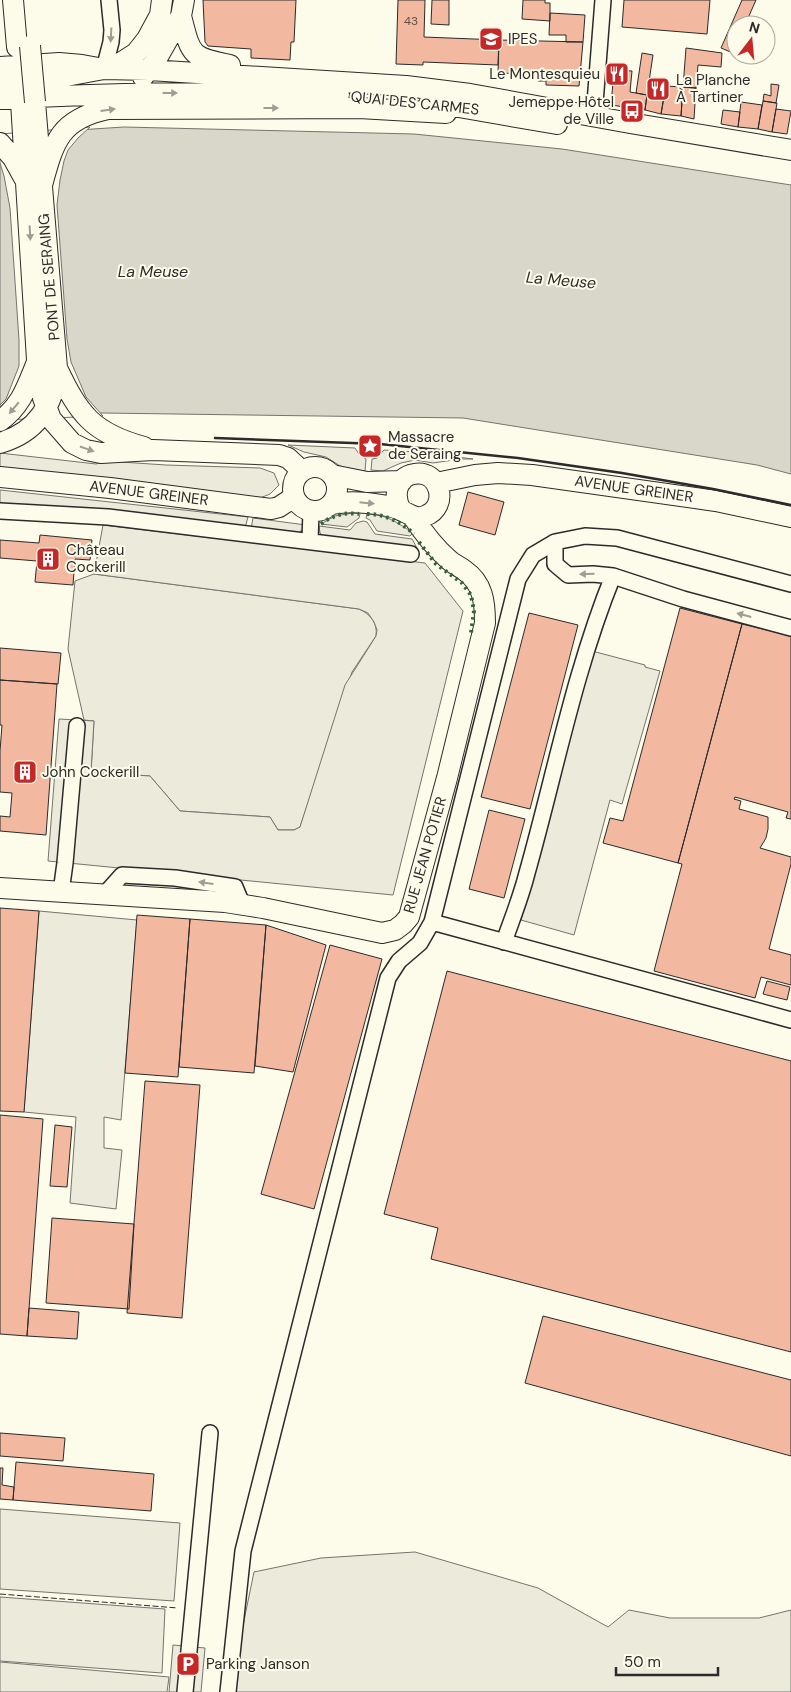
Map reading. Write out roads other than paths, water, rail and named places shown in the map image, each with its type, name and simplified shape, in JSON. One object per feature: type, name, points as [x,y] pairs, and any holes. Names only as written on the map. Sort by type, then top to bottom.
[{"type":"main road","points":[[13,0],[24,46],[30,100],[30,131],[35,185]]},
{"type":"main road","points":[[24,46],[26,0]]},
{"type":"main road","points":[[0,67],[59,63],[104,69],[122,62],[136,53],[142,46],[160,15],[162,0]]},
{"type":"main road","points":[[121,93],[135,85],[149,70],[182,8]]},
{"type":"main road","points":[[182,8],[188,42],[196,56],[208,61],[300,79]]},
{"type":"main road","name":"QUAI DES CARMES","points":[[0,82],[50,79],[104,69],[149,70],[406,86],[489,97],[791,150]]},
{"type":"main road","name":"QUAI DES CARMES","points":[[0,99],[30,100],[121,93],[265,93],[410,100],[791,162]]},
{"type":"main road","points":[[35,185],[64,129],[72,122],[94,112],[122,108],[359,108],[484,117],[508,115]]},
{"type":"main road","points":[[0,142],[35,185]]},
{"type":"main road","name":"PONT DE SERAING","points":[[35,185],[38,360],[45,416]]},
{"type":"main road","name":"PONT DE SERAING","points":[[35,185],[57,368]]},
{"type":"main road","points":[[0,421],[14,410],[21,400],[38,360]]},
{"type":"main road","points":[[0,443],[25,431],[45,416],[54,390],[57,368]]},
{"type":"main road","points":[[57,368],[73,400],[86,417],[112,436],[153,450]]},
{"type":"main road","points":[[45,416],[72,443],[86,450],[101,453],[153,450],[279,455],[288,458],[302,471]]},
{"type":"main road","points":[[314,466],[328,470],[332,475],[337,489],[336,497],[332,504],[319,511],[311,511],[298,504],[293,490],[294,482],[302,471],[314,466]]},
{"type":"main road","name":"AVENUE GREINER","points":[[437,495],[475,475],[498,472],[556,478],[716,501],[791,517]]},
{"type":"main road","points":[[407,513],[396,498],[398,486],[407,476],[419,474],[432,478],[437,495],[436,526],[438,549]]},
{"type":"main road","points":[[332,475],[367,482],[402,481]]},
{"type":"main road","name":"AVENUE GREINER","points":[[0,477],[110,488],[271,509],[284,504],[294,497]]},
{"type":"main road","points":[[332,504],[357,502],[382,505],[407,513],[426,516],[437,495]]},
{"type":"main road","name":"RUE JEAN POTIER","points":[[0,888],[242,904],[382,933],[395,930],[404,924],[409,917],[447,778],[485,623],[485,603],[476,582],[466,571],[448,560],[407,513]]},
{"type":"street","points":[[104,69],[112,30],[109,0]]},
{"type":"street","points":[[594,116],[604,0]]},
{"type":"street","points":[[0,511],[108,517],[410,554]]},
{"type":"street","points":[[310,541],[311,511]]},
{"type":"street","points":[[228,1692],[243,1551],[388,978],[399,961],[420,943],[432,922],[518,579],[533,555],[555,542],[585,536],[617,538],[791,584]]},
{"type":"street","points":[[555,542],[555,564],[568,576],[593,574],[613,576],[683,599],[791,628]]},
{"type":"street","points":[[504,942],[527,875],[580,673],[600,609],[613,576]]},
{"type":"street","points":[[61,892],[77,726]]},
{"type":"street","points":[[432,922],[791,1020]]},
{"type":"street","points":[[186,1692],[210,1433]]},
{"type":"water","name":"La Meuse","points":[[124,127],[414,134],[562,149],[791,185],[791,474],[757,465],[463,418],[102,413],[0,418],[0,135]]},
{"type":"place","name":"IPES","points":[[491,39]]},
{"type":"place","name":"Le Montesquieu","points":[[617,74]]},
{"type":"place","name":"La Planche À Tartiner","points":[[658,89]]},
{"type":"place","name":"Jemeppe Hôtel de Ville","points":[[632,111]]},
{"type":"place","name":"Massacre de Seraing","points":[[370,446]]},
{"type":"place","name":"Château Cockerill","points":[[48,559]]},
{"type":"place","name":"John Cockerill","points":[[25,772]]},
{"type":"place","name":"Parking Janson","points":[[188,1664]]}]
